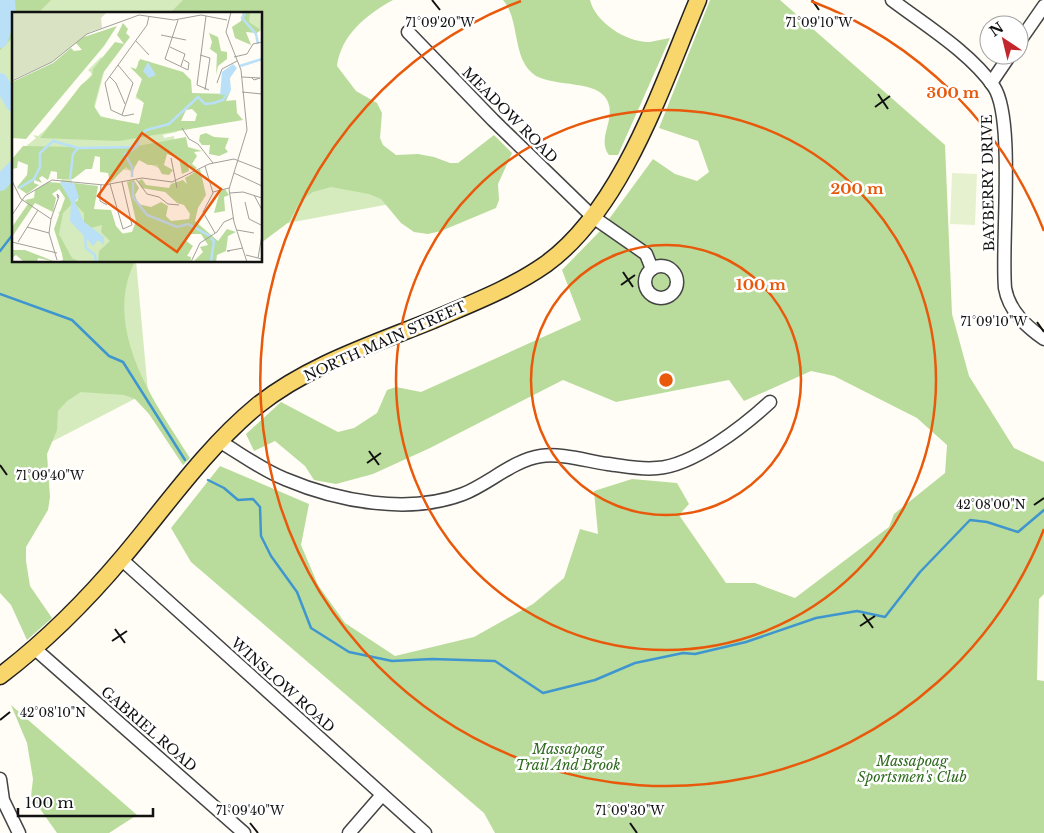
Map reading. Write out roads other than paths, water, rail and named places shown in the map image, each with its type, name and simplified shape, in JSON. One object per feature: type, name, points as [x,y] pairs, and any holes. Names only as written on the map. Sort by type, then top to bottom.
[{"type":"main road","name":"NORTH MAIN STREET","points":[[0,676],[58,628],[121,559],[219,441],[257,406],[307,375],[334,361],[490,296],[539,268],[563,250],[605,201],[640,136],[698,0]]},
{"type":"street","name":"BAYBERRY DRIVE","points":[[892,0],[967,58],[991,83],[1000,100],[1004,125],[1006,292],[1016,314],[1044,339]]},
{"type":"street","points":[[1029,28],[1044,6]]},
{"type":"street","name":"MEADOW ROAD","points":[[408,32],[493,120],[592,217],[646,254],[652,269]]},
{"type":"street","points":[[991,83],[1003,65]]},
{"type":"street","points":[[219,441],[283,479],[320,492],[367,500],[416,504],[462,495],[524,462],[540,456],[554,456],[637,468],[669,467],[717,442],[745,423],[770,402]]},
{"type":"street","name":"WINSLOW ROAD","points":[[121,559],[424,833]]},
{"type":"street","name":"GABRIEL ROAD","points":[[34,648],[244,833]]},
{"type":"street","points":[[0,780],[4,800],[19,833]]},
{"type":"street","points":[[349,833],[382,795]]},
{"type":"waterway","points":[[0,40],[8,15],[7,0]]},
{"type":"waterway","points":[[0,81],[12,101]]},
{"type":"waterway","points":[[0,183],[12,171]]},
{"type":"waterway","points":[[0,251],[12,236]]},
{"type":"waterway","points":[[0,294],[72,320],[109,356],[123,362],[185,460]]},
{"type":"waterway","points":[[208,480],[224,488],[238,500],[253,499],[260,507],[261,536],[271,556],[297,592],[311,628],[349,652],[392,661],[432,659],[495,661],[543,693],[595,680],[635,663],[683,653],[695,654],[746,642],[816,618],[857,611],[885,617],[920,572],[970,520],[987,522],[1018,532],[1044,510]]},
{"type":"park label","name":"Massapoag Trail And Brook","points":[[568,758]]},
{"type":"park label","name":"Massapoag Sportsmen's Club","points":[[912,770]]}]
